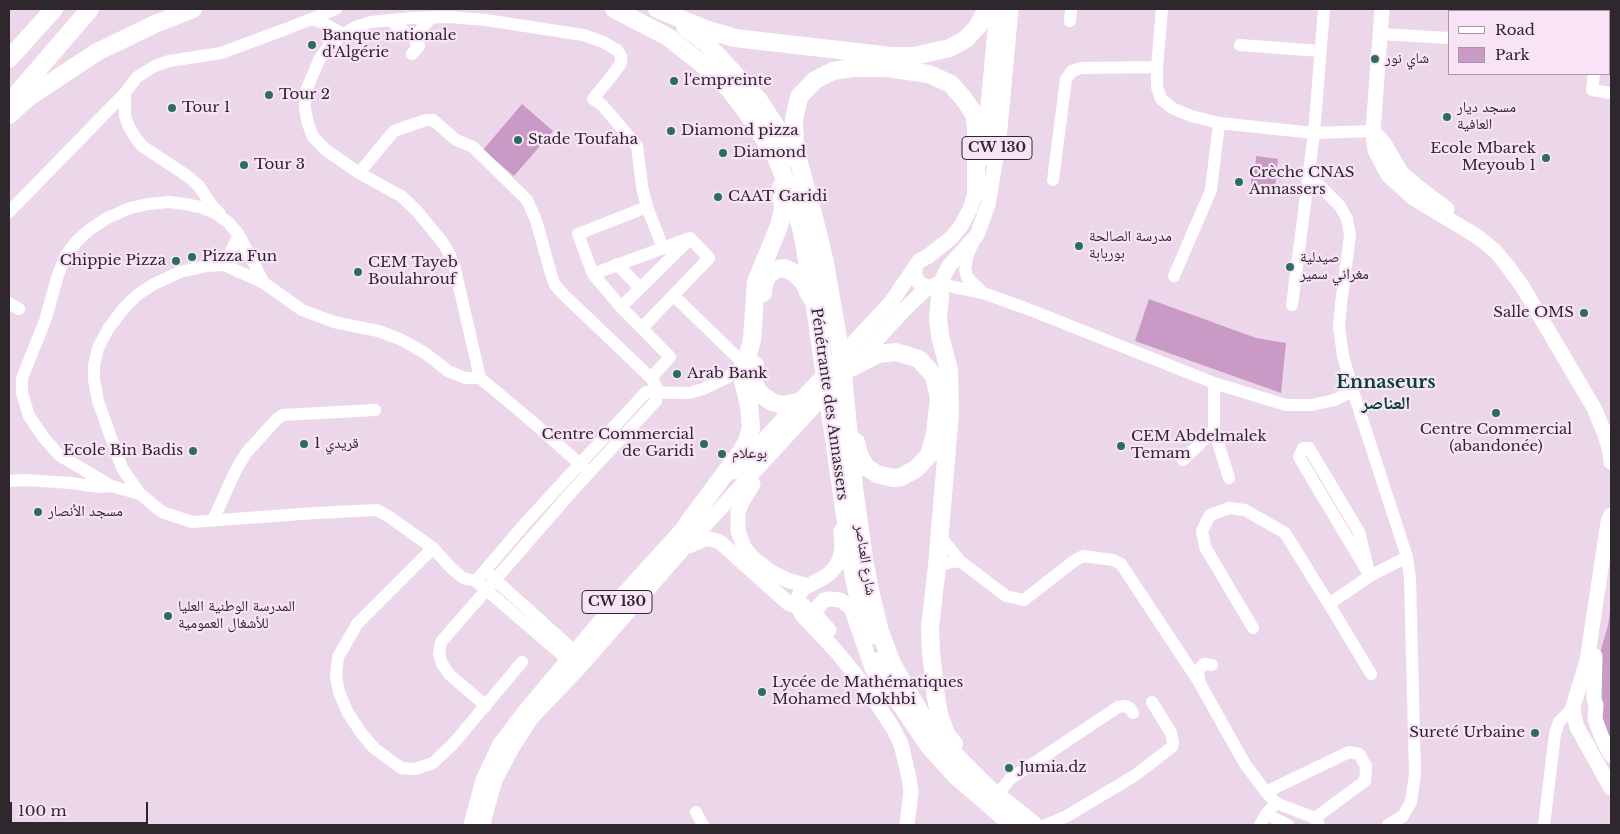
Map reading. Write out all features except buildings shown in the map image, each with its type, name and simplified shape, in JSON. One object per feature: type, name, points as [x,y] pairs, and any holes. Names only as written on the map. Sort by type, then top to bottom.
[{"type":"highway","points":[[9,103],[90,9]]},
{"type":"highway","points":[[9,115],[29,97],[97,52],[155,24],[193,9]]},
{"type":"highway","name":"Pénétrante des Annassers","points":[[614,9],[668,37],[707,68],[734,96],[776,157],[802,230],[816,307],[854,578],[861,610],[891,689],[908,717],[929,746],[956,776],[1014,825]]},
{"type":"highway","points":[[657,9],[708,30],[735,38],[891,56],[914,56],[950,48],[966,39],[978,26],[988,9]]},
{"type":"highway","points":[[657,9],[706,43],[758,99],[780,133],[804,181]]},
{"type":"highway","points":[[9,48],[49,14]]},
{"type":"highway","points":[[9,59],[49,14]]},
{"type":"highway","points":[[804,181],[795,148],[794,120],[800,97],[815,80],[833,71],[852,68],[887,68],[929,74],[951,84],[964,99],[974,114],[976,128],[976,194]]},
{"type":"highway","points":[[688,523],[741,452],[751,428],[751,418],[743,380],[745,361],[752,340],[756,282],[779,226],[783,210],[776,157]]},
{"type":"highway","name":"شارع العناصر","points":[[804,181],[816,224],[846,361],[854,488],[869,586],[880,632],[892,663],[927,724],[939,739],[997,795],[1034,825]]},
{"type":"highway","points":[[804,404],[782,405],[772,402],[760,394],[756,385],[753,370],[762,337],[763,288],[767,277],[774,270],[784,268],[793,272],[804,281],[816,307]]},
{"type":"highway","points":[[937,282],[940,297],[939,327],[949,370],[950,391],[937,566],[930,627],[931,652],[940,718],[947,736],[980,778]]},
{"type":"highway","points":[[896,352],[919,359],[934,376],[939,398],[935,434],[929,455],[916,469],[901,477],[893,478],[877,474],[866,467],[859,455],[851,421],[846,361],[896,352]]},
{"type":"main road","name":"CW 130","points":[[927,257],[951,238],[961,226],[976,194],[982,165],[997,9]]},
{"type":"main road","name":"CW 130","points":[[483,825],[484,815],[495,780],[512,748],[532,717],[577,661],[618,600],[688,523],[846,361],[937,282],[977,235],[988,205],[994,174],[1011,9]]},
{"type":"main road","points":[[1382,9],[1373,131],[1375,150],[1388,175],[1412,197],[1473,232],[1495,252],[1522,286],[1594,408],[1604,434],[1611,462]]},
{"type":"main road","points":[[927,257],[936,258],[942,264],[937,282],[924,286],[915,277],[915,268],[919,261],[927,257]]},
{"type":"main road","name":"CW 130","points":[[471,825],[482,780],[500,744],[525,711],[577,661],[770,455],[804,404],[892,301],[915,268]]},
{"type":"main road","points":[[798,608],[799,593],[802,589],[829,574],[840,558],[842,548],[832,428]]},
{"type":"main road","points":[[770,455],[738,512],[737,524],[740,538],[751,556],[764,567],[786,580],[807,586]]},
{"type":"main road","points":[[1611,517],[1608,522],[1587,661],[1574,705],[1577,727],[1611,788]]},
{"type":"main road","points":[[1611,531],[1594,662],[1594,705],[1598,728],[1611,756]]},
{"type":"main road","points":[[683,549],[711,538],[720,542],[786,601],[798,608],[802,615],[836,651],[868,690],[893,728],[901,744],[911,792],[907,825]]},
{"type":"main road","points":[[798,608],[832,598],[840,600],[852,610],[872,668],[881,686],[903,718],[921,735]]},
{"type":"main road","points":[[824,600],[817,608],[817,617],[869,680],[897,724],[909,748],[916,773],[918,791],[916,825]]},
{"type":"main road","points":[[1574,705],[1584,695],[1591,697],[1594,705]]},
{"type":"street","points":[[9,212],[125,93],[137,77],[155,66],[168,61],[221,53],[336,9]]},
{"type":"street","points":[[1162,9],[1157,87],[1161,99],[1172,108],[1190,116],[1219,122],[1314,133],[1373,131]]},
{"type":"street","points":[[1292,305],[1314,133],[1324,9]]},
{"type":"street","points":[[584,468],[480,378],[455,269],[450,255],[417,210],[401,196],[359,173],[326,150],[313,137],[305,108],[305,93],[319,60],[328,47],[355,27],[371,22],[390,20],[449,17],[486,20],[583,35],[603,42],[617,50],[621,56],[621,63],[593,100],[602,105],[636,146],[647,208],[663,248]]},
{"type":"street","points":[[412,38],[431,18]]},
{"type":"street","points":[[312,19],[344,34]]},
{"type":"street","points":[[390,20],[419,46],[412,54]]},
{"type":"street","points":[[1380,34],[1448,38]]},
{"type":"street","points":[[1240,45],[1320,51]]},
{"type":"street","points":[[1053,180],[1066,78],[1072,71],[1081,68],[1157,67]]},
{"type":"street","points":[[1594,75],[1592,90],[1611,92]]},
{"type":"street","points":[[125,93],[126,116],[129,128],[135,137],[142,146],[198,185],[213,207],[239,235],[264,284]]},
{"type":"street","points":[[359,173],[394,131],[426,120],[432,120],[450,136],[473,147],[527,200],[536,220],[555,285],[651,378],[656,384],[658,392]]},
{"type":"street","points":[[1174,276],[1211,190],[1219,122]]},
{"type":"street","points":[[1309,168],[1317,183],[1340,206],[1347,219],[1350,235],[1339,326],[1343,356],[1352,391],[1408,557],[1415,774],[1411,802],[1403,816],[1388,825]]},
{"type":"street","points":[[140,494],[111,486],[60,455],[44,438],[29,416],[22,393],[22,378],[44,321],[66,255],[77,240],[90,230],[107,218],[130,208],[169,202],[200,207],[215,213],[228,222]]},
{"type":"street","points":[[647,208],[578,234],[593,274],[621,307],[670,358],[651,378]]},
{"type":"street","points":[[224,265],[239,235]]},
{"type":"street","points":[[977,235],[968,254],[965,269],[967,277],[983,293]]},
{"type":"street","points":[[593,274],[690,238]]},
{"type":"street","points":[[642,328],[709,258],[690,238]]},
{"type":"street","points":[[621,307],[690,238]]},
{"type":"street","points":[[617,264],[640,288]]},
{"type":"street","points":[[480,378],[465,378],[448,371],[425,353],[392,336],[362,327],[334,322],[302,310],[264,284],[224,265],[207,266],[180,272],[154,284],[137,295],[108,329],[98,348],[94,365],[98,401],[122,468],[140,494],[162,512],[192,522],[377,510],[433,548],[463,578],[491,584]]},
{"type":"street","points":[[937,282],[983,293],[1028,308],[1214,383],[1286,405],[1312,405],[1334,400],[1352,391]]},
{"type":"street","points":[[486,706],[450,675],[442,664],[438,654],[441,642],[491,584],[646,392],[689,393],[703,390],[728,377],[745,361],[674,296]]},
{"type":"street","points":[[1214,383],[1214,430],[1229,478]]},
{"type":"street","points":[[213,520],[246,453],[277,419],[283,415],[375,410]]},
{"type":"street","points":[[1183,460],[1214,430]]},
{"type":"street","points":[[1303,448],[1309,448],[1359,532],[1370,576],[1298,457],[1303,448]]},
{"type":"street","points":[[476,581],[484,570],[584,468]]},
{"type":"street","points":[[9,481],[26,480],[71,483],[98,488],[111,486]]},
{"type":"street","points":[[1253,628],[1205,547],[1202,531],[1210,515],[1229,508],[1245,510],[1285,533],[1371,674]]},
{"type":"street","points":[[939,535],[960,561],[1006,596],[1024,600],[1083,556],[1113,560],[1121,564],[1199,682],[1245,764],[1266,792],[1276,803],[1317,822],[1364,781],[1366,766],[1359,754],[1349,752],[1266,792]]},
{"type":"street","points":[[433,548],[357,624],[338,657],[336,676],[339,692],[348,713],[362,734],[374,748],[401,768],[415,769],[433,763],[453,744],[522,662]]},
{"type":"street","points":[[1329,604],[1370,576],[1408,557]]},
{"type":"street","points":[[937,566],[960,561]]},
{"type":"street","points":[[484,570],[491,584],[577,661]]},
{"type":"street","points":[[1199,682],[1198,670],[1204,664],[1212,664]]},
{"type":"street","points":[[1046,825],[1068,816],[1134,776],[1172,747],[1171,733],[1152,702]]},
{"type":"street","points":[[1544,825],[1555,734],[1559,722],[1574,705]]},
{"type":"street","points":[[997,795],[1010,779],[1118,707],[1130,708],[1133,713]]},
{"type":"street","points":[[1276,803],[1263,820],[1288,825]]},
{"type":"street","points":[[696,812],[703,825]]},
{"type":"green space","name":"Stade Toufaha","points":[[522,104],[553,131],[514,176],[483,150]]},
{"type":"green space","points":[[1256,156],[1278,159],[1274,195],[1250,193],[1252,170],[1255,170]]},
{"type":"green space","points":[[1149,299],[1256,338],[1286,343],[1281,393],[1135,341]]},
{"type":"green space","points":[[1611,605],[1611,749],[1599,724],[1597,664],[1608,625]]},
{"type":"place","name":"Banque nationale d'Algérie","points":[[312,45]]},
{"type":"place","name":"شاي نور","points":[[1375,59]]},
{"type":"place","name":"l'empreinte","points":[[674,81]]},
{"type":"place","name":"Tour 2","points":[[269,95]]},
{"type":"place","name":"Tour 1","points":[[172,108]]},
{"type":"place","name":"مسجد ديار العافية","points":[[1447,117]]},
{"type":"place","name":"Diamond pizza","points":[[671,131]]},
{"type":"place","name":"Stade Toufaha","points":[[518,140]]},
{"type":"place","name":"Diamond","points":[[723,153]]},
{"type":"place","name":"Ecole Mbarek Meyoub 1","points":[[1546,158]]},
{"type":"place","name":"Tour 3","points":[[244,165]]},
{"type":"place","name":"Crèche CNAS Annassers","points":[[1239,182]]},
{"type":"place","name":"CAAT Garidi","points":[[718,197]]},
{"type":"place","name":"مدرسة الصالحة بوربابة","points":[[1079,246]]},
{"type":"place","name":"Pizza Fun","points":[[192,257]]},
{"type":"place","name":"Chippie Pizza","points":[[176,261]]},
{"type":"place","name":"صيدلية مغراني سمير","points":[[1290,267]]},
{"type":"place","name":"CEM Tayeb Boulahrouf","points":[[358,272]]},
{"type":"place","name":"Salle OMS","points":[[1584,313]]},
{"type":"place","name":"Arab Bank","points":[[677,374]]},
{"type":"place","name":"Centre Commercial (abandonée)","points":[[1496,413]]},
{"type":"place","name":"قريدي 1","points":[[304,444]]},
{"type":"place","name":"Centre Commercial de Garidi","points":[[704,444]]},
{"type":"place","name":"CEM Abdelmalek Temam","points":[[1121,446]]},
{"type":"place","name":"Ecole Bin Badis","points":[[193,451]]},
{"type":"place","name":"بوعلام","points":[[722,454]]},
{"type":"place","name":"مسجد الأنصار","points":[[38,512]]},
{"type":"place","name":"المدرسة الوطنية العليا للأشغال العمومية","points":[[168,616]]},
{"type":"place","name":"Lycée de Mathématiques Mohamed Mokhbi","points":[[762,692]]},
{"type":"place","name":"Sureté Urbaine","points":[[1535,733]]},
{"type":"place","name":"Jumia.dz","points":[[1009,768]]},
{"type":"district","name":"Ennaseurs العناصر","points":[[1386,393]]}]
